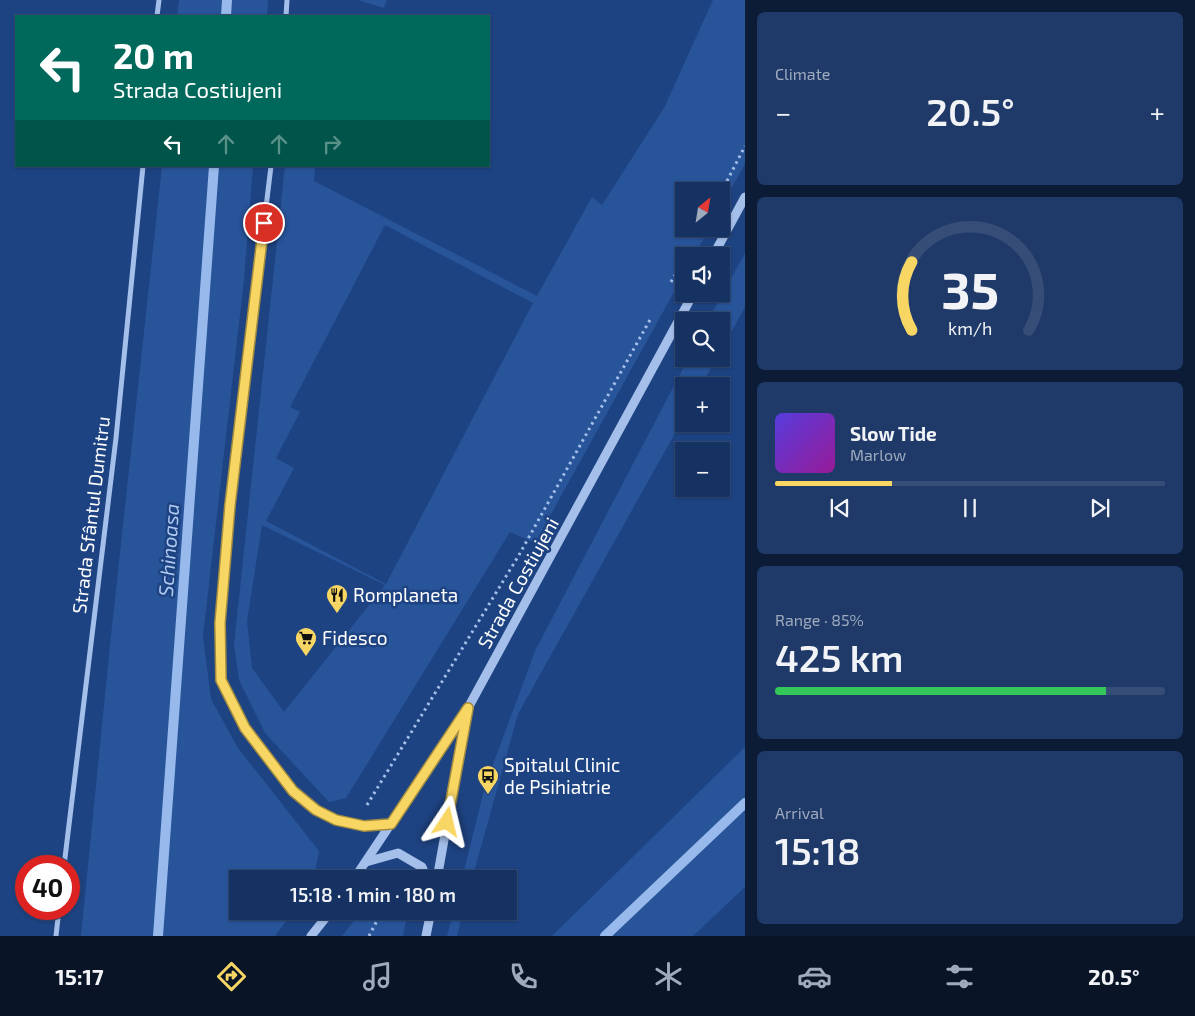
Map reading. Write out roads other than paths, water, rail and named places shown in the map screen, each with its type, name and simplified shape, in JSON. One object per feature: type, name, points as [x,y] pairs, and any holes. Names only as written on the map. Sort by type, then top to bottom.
[{"type":"street","points":[[157,15],[159,0]]},
{"type":"street","points":[[286,15],[287,0]]},
{"type":"street","name":"Strada Sfântul Dumitru","points":[[65,855],[116,438],[142,167]]},
{"type":"street","points":[[271,167],[230,505],[220,623],[221,680],[245,728],[293,791],[316,810],[336,820],[364,826],[391,824]]},
{"type":"street","points":[[718,247],[745,197]]},
{"type":"street","name":"Strada Costiujeni","points":[[360,870],[468,708],[689,302]]},
{"type":"street","points":[[439,870],[468,708]]},
{"type":"street","points":[[366,862],[398,853],[422,867],[423,870]]},
{"type":"street","points":[[56,936],[58,920]]},
{"type":"street","points":[[311,936],[324,920]]},
{"type":"street","points":[[426,936],[429,920]]},
{"type":"waterway","name":"Schinoasa","points":[[226,15],[227,0]]},
{"type":"waterway","name":"Schinoasa","points":[[158,936],[214,167]]},
{"type":"waterway","points":[[605,936],[745,803]]},
{"type":"place","name":"Romplaneta","points":[[337,614]]},
{"type":"place","name":"Fidesco","points":[[306,657]]},
{"type":"place","name":"Spitalul Clinic de Psihiatrie","points":[[488,795]]}]
